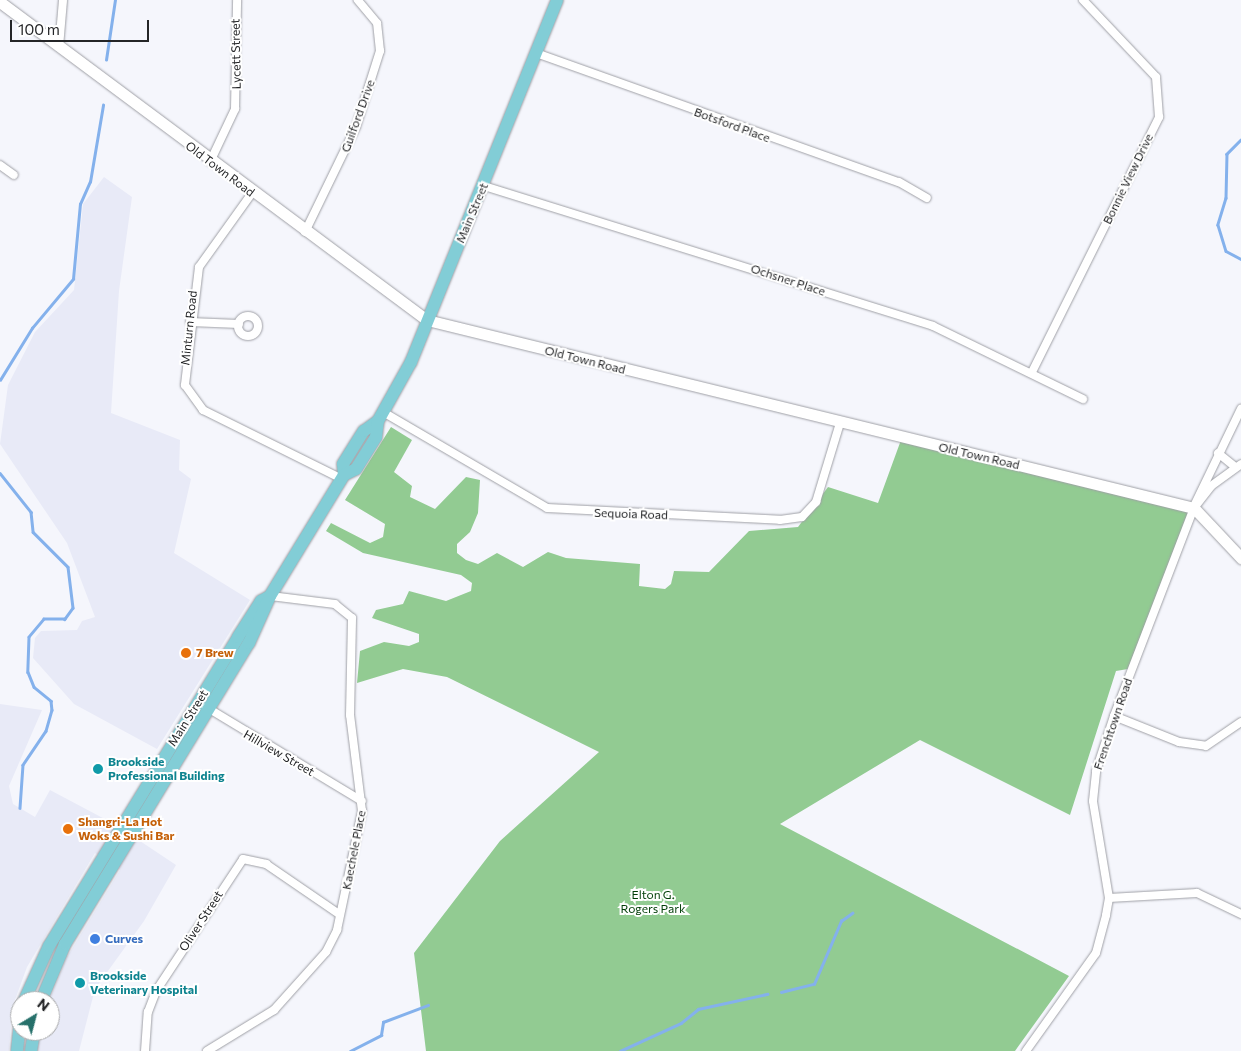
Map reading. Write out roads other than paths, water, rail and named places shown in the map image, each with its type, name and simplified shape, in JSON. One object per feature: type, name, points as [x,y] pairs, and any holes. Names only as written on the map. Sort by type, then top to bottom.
[{"type":"main road","name":"Main Street","points":[[148,796],[209,710],[270,605],[270,596],[343,477],[343,464],[364,431],[380,417],[426,320],[484,186],[556,0]]},
{"type":"main road","name":"Old Town Road","points":[[0,2],[210,162],[426,320],[840,423],[1194,508]]},
{"type":"main road","points":[[1194,508],[1241,558]]},
{"type":"main road","name":"Main Street","points":[[28,991],[41,960],[103,870],[148,796],[199,701],[261,600],[270,596]]},
{"type":"main road","name":"Main Street","points":[[45,991],[55,965],[103,870]]},
{"type":"main road","points":[[41,960],[55,965]]},
{"type":"street","points":[[59,47],[63,0]]},
{"type":"street","name":"Lycett Street","points":[[210,162],[235,110],[237,0]]},
{"type":"street","name":"Guilford Drive","points":[[305,232],[346,151],[380,50],[377,23],[358,0]]},
{"type":"street","name":"Bonnie View Drive","points":[[1032,372],[1159,117],[1156,77],[1083,0]]},
{"type":"street","name":"Botsford Place","points":[[536,53],[899,182],[927,198]]},
{"type":"street","points":[[0,165],[14,175]]},
{"type":"street","name":"Ochsner Place","points":[[484,186],[933,326],[1032,372],[1083,399]]},
{"type":"street","name":"Minturn Road","points":[[252,193],[199,267],[184,377],[196,405],[343,477]]},
{"type":"street","points":[[190,322],[238,324]]},
{"type":"street","points":[[1194,508],[1218,453],[1241,410]]},
{"type":"street","name":"Sequoia Road","points":[[380,417],[547,508],[780,520],[802,517],[816,502],[840,423]]},
{"type":"street","points":[[1218,453],[1238,466]]},
{"type":"street","name":"Frenchtown Road","points":[[1026,1051],[1096,953],[1109,898],[1092,801],[1096,772],[1114,716],[1194,508],[1211,486],[1238,466]]},
{"type":"street","name":"Kaechele Place","points":[[207,1051],[254,1025],[295,990],[326,952],[339,914],[362,801],[350,715],[352,618],[335,604],[270,596]]},
{"type":"street","name":"Hillview Street","points":[[199,701],[209,710],[362,801]]},
{"type":"street","points":[[1114,716],[1179,742],[1206,746],[1241,722]]},
{"type":"street","name":"Oliver Street","points":[[145,1051],[148,1012],[156,991],[235,869],[252,858],[339,914]]},
{"type":"street","points":[[1109,898],[1197,893],[1241,914]]},
{"type":"waterway","points":[[106,60],[115,0]]},
{"type":"waterway","points":[[0,380],[32,328],[73,279],[80,204],[90,182],[103,105]]},
{"type":"waterway","points":[[1241,140],[1227,154],[1226,198],[1218,225],[1226,251],[1241,259]]},
{"type":"waterway","points":[[0,473],[31,512],[33,532],[68,567],[73,608],[65,619],[44,619],[29,637],[28,672],[34,687],[51,701],[52,710],[46,731],[23,765],[20,808]]},
{"type":"waterway","points":[[781,992],[814,984],[841,921],[852,913]]},
{"type":"waterway","points":[[620,1051],[681,1023],[698,1009],[767,994]]},
{"type":"waterway","points":[[350,1051],[381,1035],[383,1022],[428,1005]]},
{"type":"place","name":"7 Brew","points":[[186,653]]},
{"type":"place","name":"Brookside Professional Building","points":[[98,769]]},
{"type":"place","name":"Shangri-La Hot Woks & Sushi Bar","points":[[68,829]]},
{"type":"place","name":"Curves","points":[[95,939]]},
{"type":"place","name":"Brookside Veterinary Hospital","points":[[80,983]]},
{"type":"park label","name":"Elton G. Rogers Park","points":[[653,902]]}]
